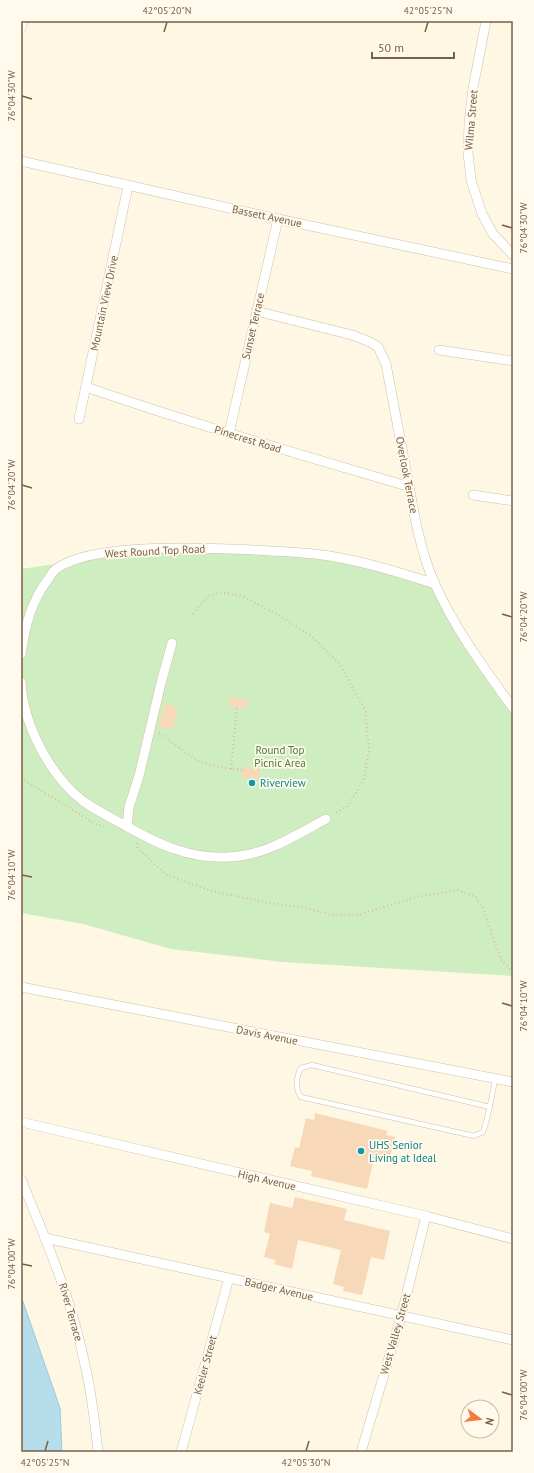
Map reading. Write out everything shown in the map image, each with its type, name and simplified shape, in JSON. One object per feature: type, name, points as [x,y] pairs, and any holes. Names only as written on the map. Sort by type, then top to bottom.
[{"type":"street","points":[[21,28],[23,21]]},
{"type":"street","name":"Wilma Street","points":[[486,21],[473,88],[469,123],[468,153],[471,180],[482,214],[494,234],[513,255]]},
{"type":"street","name":"Bassett Avenue","points":[[21,161],[278,219],[513,269]]},
{"type":"street","name":"Mountain View Drive","points":[[79,419],[128,186]]},
{"type":"street","name":"Sunset Terrace","points":[[229,433],[278,219]]},
{"type":"street","name":"Overlook Terrace","points":[[256,311],[352,334],[370,342],[380,349],[386,364],[422,549],[435,584],[462,634],[479,661],[513,708]]},
{"type":"street","points":[[439,350],[513,361]]},
{"type":"street","name":"Pinecrest Road","points":[[86,387],[141,406],[410,487]]},
{"type":"street","points":[[473,495],[513,501]]},
{"type":"street","name":"West Round Top Road","points":[[21,654],[28,619],[41,588],[56,570],[72,561],[106,553],[158,549],[215,549],[304,553],[335,557],[383,567],[435,584]]},
{"type":"street","points":[[127,827],[129,807],[139,776],[172,643]]},
{"type":"street","points":[[21,682],[22,694],[33,731],[44,754],[70,788],[88,804],[127,827],[176,850],[200,856],[229,857],[258,852],[283,843],[326,819]]},
{"type":"street","name":"Davis Avenue","points":[[21,987],[513,1082]]},
{"type":"street","name":"High Avenue","points":[[21,1122],[426,1216],[513,1239]]},
{"type":"street","name":"River Terrace","points":[[21,1179],[64,1289],[85,1365],[98,1452]]},
{"type":"street","name":"West Valley Street","points":[[361,1452],[401,1317],[426,1216]]},
{"type":"street","name":"Badger Avenue","points":[[45,1238],[401,1317],[513,1340]]},
{"type":"street","name":"Keeler Street","points":[[182,1452],[229,1278]]},
{"type":"lane","points":[[490,1106],[312,1065],[301,1068],[298,1074],[298,1093],[301,1097],[474,1136],[484,1132],[490,1106],[495,1079]]},
{"type":"path","points":[[193,614],[207,597],[220,592],[244,597],[275,613],[310,636],[339,663],[365,710],[369,749],[364,779],[348,805],[326,819]]},
{"type":"path","points":[[231,769],[237,708]]},
{"type":"path","points":[[151,726],[191,758],[214,766],[242,770]]},
{"type":"path","points":[[21,778],[97,825],[104,826]]},
{"type":"path","points":[[136,832],[137,847],[166,874],[211,891],[265,902],[306,908],[332,915],[358,915],[417,898],[458,890],[476,896],[483,908],[501,960],[513,972]]},
{"type":"green space","name":"Round Top Picnic Area","points":[[158,549],[304,553],[435,584],[513,708],[513,976],[283,962],[171,949],[83,924],[21,913],[21,569]]},
{"type":"water","points":[[21,1296],[60,1408],[62,1452],[21,1452]]},
{"type":"building","points":[[230,697],[247,699],[247,708],[229,707]]},
{"type":"building","points":[[165,704],[178,708],[172,730],[158,726]]},
{"type":"building","points":[[242,767],[260,768],[259,779],[242,778]]},
{"type":"building","name":"UHS Senior Living at Ideal","points":[[315,1113],[388,1131],[386,1135],[395,1137],[390,1157],[381,1155],[380,1159],[374,1158],[367,1189],[311,1176],[312,1171],[290,1166],[295,1147],[299,1148],[306,1118],[314,1120]]},
{"type":"building","points":[[295,1197],[347,1209],[344,1220],[390,1231],[384,1260],[371,1257],[362,1295],[343,1291],[344,1287],[333,1284],[341,1250],[298,1240],[292,1269],[274,1264],[276,1260],[264,1257],[270,1234],[264,1232],[270,1203],[292,1208]]},
{"type":"place","name":"Riverview","points":[[252,783]]},
{"type":"place","name":"UHS Senior Living at Ideal","points":[[361,1151]]}]
